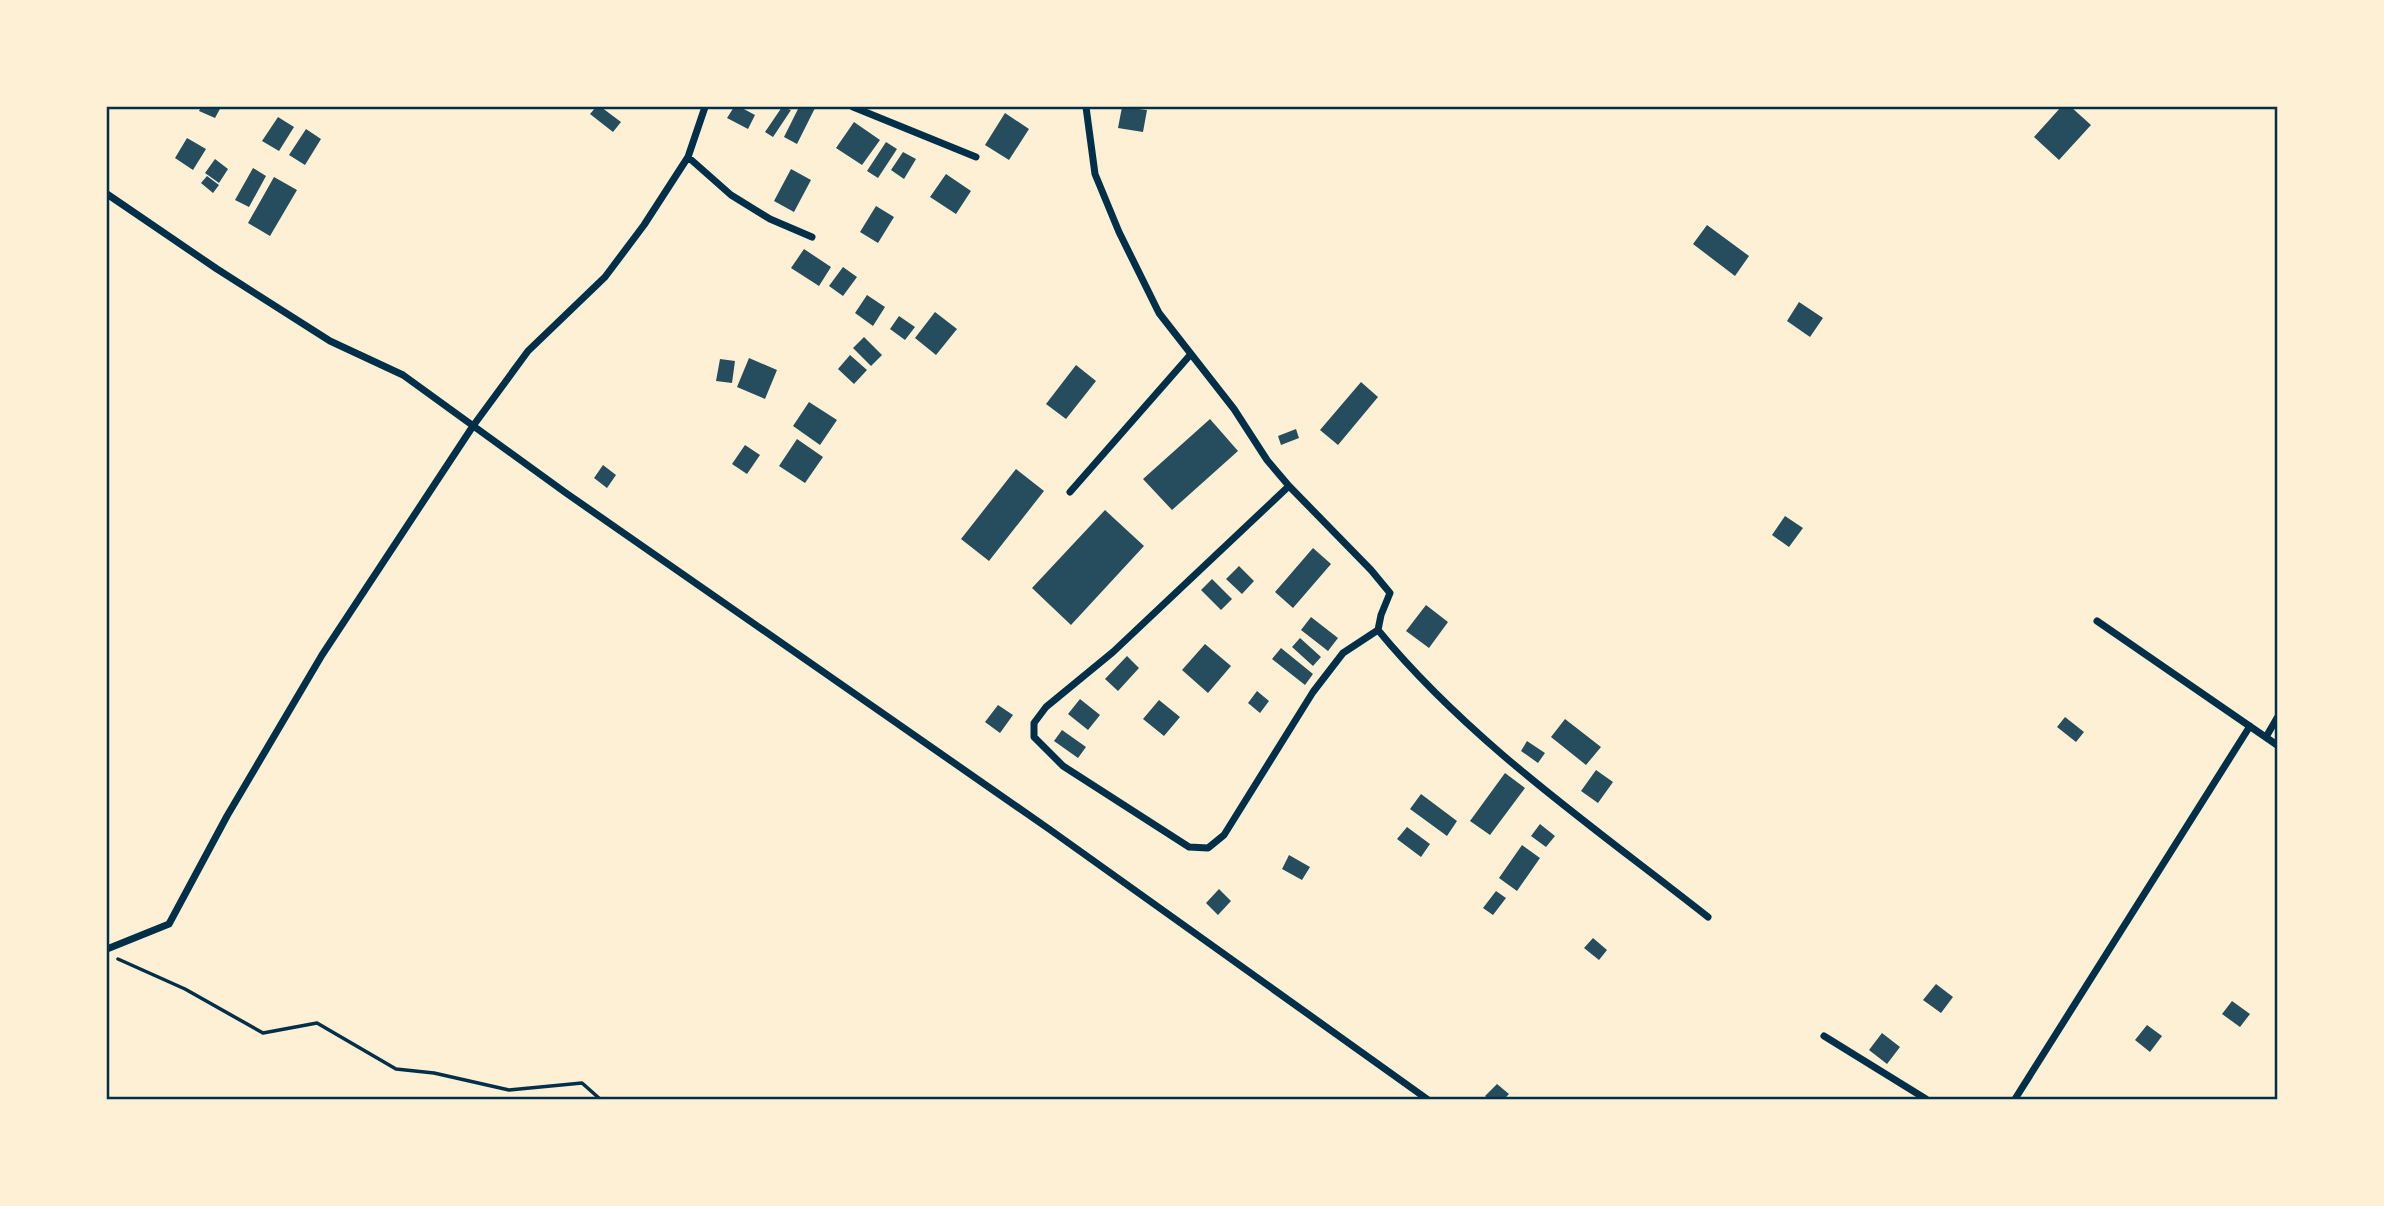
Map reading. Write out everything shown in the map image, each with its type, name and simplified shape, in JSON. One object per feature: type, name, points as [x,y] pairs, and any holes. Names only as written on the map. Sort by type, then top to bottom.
[{"type":"street","points":[[107,948],[169,924],[226,816],[321,655],[473,426],[528,351],[604,277],[644,225],[688,157],[705,107]]},
{"type":"street","points":[[853,107],[976,157]]},
{"type":"street","points":[[1086,107],[1095,174],[1119,232],[1159,313],[1234,409],[1267,460],[1390,593],[1378,630],[1343,653],[1313,692],[1224,835],[1208,848],[1189,847],[1063,766],[1034,737],[1034,723],[1046,707],[1113,652],[1289,486]]},
{"type":"street","points":[[688,157],[731,195],[770,219],[812,237]]},
{"type":"street","points":[[107,194],[330,341],[403,375],[566,493],[1049,829],[1427,1099]]},
{"type":"street","points":[[1070,492],[1191,354]]},
{"type":"street","points":[[2097,621],[2277,745]]},
{"type":"street","points":[[1378,630],[1403,660],[1505,758],[1708,917]]},
{"type":"street","points":[[2266,737],[2277,718]]},
{"type":"street","points":[[2015,1099],[2250,726]]},
{"type":"street","points":[[1824,1036],[1926,1099]]},
{"type":"path","points":[[107,954],[185,989],[263,1032],[317,1023],[396,1069],[434,1073],[509,1090],[582,1083],[600,1099]]},
{"type":"building","points":[[201,107],[221,107],[215,118],[199,111]]},
{"type":"building","points":[[596,107],[601,107],[621,122],[613,132],[590,114]]},
{"type":"building","points":[[734,107],[740,107],[755,115],[748,129],[727,118]]},
{"type":"building","points":[[782,107],[791,110],[773,137],[765,132]]},
{"type":"building","points":[[799,107],[815,108],[797,144],[784,137]]},
{"type":"building","points":[[1122,107],[1147,110],[1143,132],[1118,128]]},
{"type":"building","points":[[2061,107],[2071,107],[2091,125],[2059,160],[2034,137]]},
{"type":"building","points":[[1005,113],[1029,129],[1009,160],[985,145]]},
{"type":"building","points":[[278,117],[294,127],[279,151],[262,141]]},
{"type":"building","points":[[854,122],[880,140],[862,165],[836,148]]},
{"type":"building","points":[[306,129],[321,139],[305,165],[289,155]]},
{"type":"building","points":[[187,138],[206,149],[193,170],[175,158]]},
{"type":"building","points":[[886,142],[897,149],[878,178],[867,171]]},
{"type":"building","points":[[903,152],[916,159],[904,179],[891,170]]},
{"type":"building","points":[[215,159],[228,169],[219,183],[205,173]]},
{"type":"building","points":[[253,168],[266,176],[249,207],[235,200]]},
{"type":"building","points":[[791,169],[811,180],[794,212],[774,201]]},
{"type":"building","points":[[946,174],[971,191],[956,214],[930,197]]},
{"type":"building","points":[[207,176],[219,185],[213,193],[201,183]]},
{"type":"building","points":[[274,177],[297,190],[270,236],[248,223]]},
{"type":"building","points":[[876,206],[894,217],[878,243],[860,232]]},
{"type":"building","points":[[1707,225],[1749,256],[1735,276],[1693,244]]},
{"type":"building","points":[[804,249],[831,267],[819,286],[791,268]]},
{"type":"building","points":[[843,267],[857,277],[843,296],[829,286]]},
{"type":"building","points":[[867,295],[885,307],[873,326],[855,313]]},
{"type":"building","points":[[1799,302],[1823,318],[1810,337],[1787,321]]},
{"type":"building","points":[[935,312],[957,329],[936,355],[915,338]]},
{"type":"building","points":[[899,316],[915,327],[905,340],[890,329]]},
{"type":"building","points":[[864,337],[882,355],[871,366],[853,348]]},
{"type":"building","points":[[850,355],[867,370],[854,384],[838,369]]},
{"type":"building","points":[[749,358],[777,370],[765,399],[737,387]]},
{"type":"building","points":[[720,359],[735,361],[732,383],[716,381]]},
{"type":"building","points":[[1076,365],[1096,381],[1066,419],[1046,404]]},
{"type":"building","points":[[1361,382],[1378,397],[1338,445],[1320,430]]},
{"type":"building","points":[[809,402],[837,420],[820,445],[793,426]]},
{"type":"building","points":[[1210,419],[1238,451],[1172,510],[1143,479]]},
{"type":"building","points":[[1296,429],[1299,438],[1281,445],[1278,436]]},
{"type":"building","points":[[797,439],[823,457],[805,483],[779,466]]},
{"type":"building","points":[[745,445],[760,455],[747,474],[732,464]]},
{"type":"building","points":[[603,465],[616,475],[607,488],[594,478]]},
{"type":"building","points":[[1016,469],[1044,491],[989,561],[961,539]]},
{"type":"building","points":[[1105,510],[1144,546],[1071,625],[1032,588]]},
{"type":"building","points":[[1785,516],[1803,528],[1789,547],[1772,535]]},
{"type":"building","points":[[1313,548],[1331,564],[1293,608],[1275,592]]},
{"type":"building","points":[[1239,566],[1254,581],[1242,594],[1226,579]]},
{"type":"building","points":[[1212,579],[1232,599],[1221,610],[1201,590]]},
{"type":"building","points":[[1426,605],[1448,622],[1429,648],[1406,631]]},
{"type":"building","points":[[1311,617],[1338,638],[1328,651],[1301,630]]},
{"type":"building","points":[[1300,638],[1321,657],[1313,666],[1292,647]]},
{"type":"building","points":[[1205,644],[1231,666],[1208,693],[1182,670]]},
{"type":"building","points":[[1281,648],[1313,674],[1305,685],[1272,659]]},
{"type":"building","points":[[1127,656],[1139,668],[1118,691],[1105,679]]},
{"type":"building","points":[[1257,691],[1269,701],[1260,713],[1248,703]]},
{"type":"building","points":[[1080,699],[1100,715],[1088,730],[1068,714]]},
{"type":"building","points":[[1159,700],[1180,717],[1164,736],[1143,719]]},
{"type":"building","points":[[998,705],[1013,715],[1000,733],[985,722]]},
{"type":"building","points":[[2065,717],[2084,732],[2076,742],[2057,727]]},
{"type":"building","points":[[1565,719],[1601,747],[1586,765],[1551,737]]},
{"type":"building","points":[[1062,730],[1086,747],[1078,758],[1054,741]]},
{"type":"building","points":[[1527,741],[1545,753],[1538,763],[1521,751]]},
{"type":"building","points":[[1596,770],[1613,782],[1598,803],[1581,791]]},
{"type":"building","points":[[1505,773],[1525,788],[1490,835],[1470,821]]},
{"type":"building","points":[[1421,794],[1457,821],[1447,836],[1410,809]]},
{"type":"building","points":[[1540,824],[1555,836],[1546,847],[1531,836]]},
{"type":"building","points":[[1407,827],[1430,844],[1421,857],[1397,839]]},
{"type":"building","points":[[1522,845],[1540,858],[1517,891],[1499,878]]},
{"type":"building","points":[[1289,855],[1310,867],[1302,880],[1282,869]]},
{"type":"building","points":[[1219,889],[1231,901],[1218,915],[1206,903]]},
{"type":"building","points":[[1496,891],[1506,898],[1493,915],[1483,908]]},
{"type":"building","points":[[1593,938],[1607,950],[1599,960],[1584,948]]},
{"type":"building","points":[[1936,984],[1953,997],[1941,1013],[1923,1000]]},
{"type":"building","points":[[2232,1001],[2250,1014],[2240,1027],[2222,1014]]},
{"type":"building","points":[[2147,1025],[2162,1036],[2150,1052],[2135,1040]]},
{"type":"building","points":[[1882,1033],[1900,1047],[1887,1064],[1869,1050]]},
{"type":"building","points":[[1497,1084],[1509,1094],[1504,1099],[1488,1099],[1485,1096]]}]
